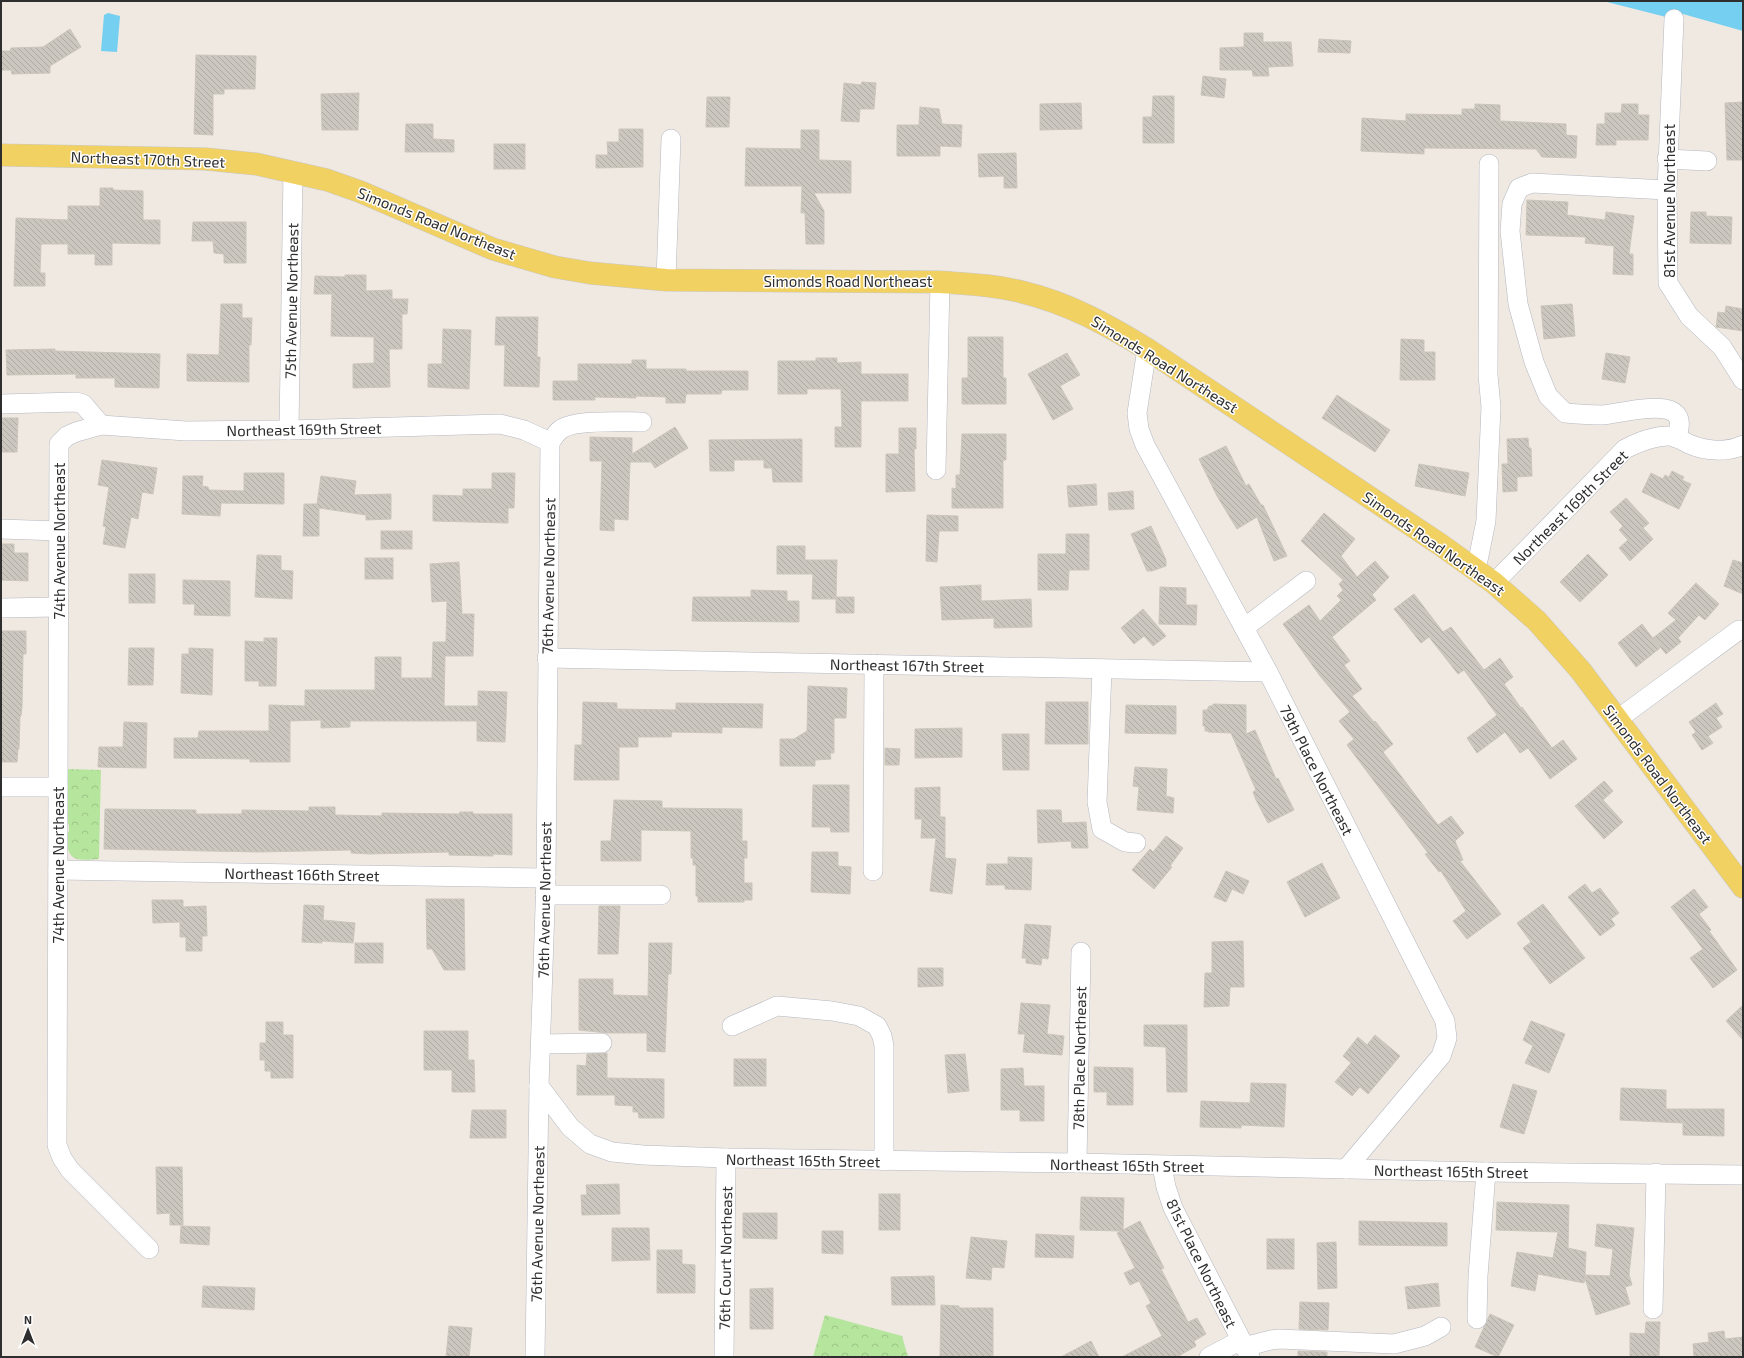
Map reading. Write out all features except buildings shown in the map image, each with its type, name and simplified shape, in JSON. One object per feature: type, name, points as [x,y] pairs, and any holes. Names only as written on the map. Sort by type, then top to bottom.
[{"type":"main road","name":"Northeast 170th Street","points":[[1,155],[206,159],[237,161],[293,172]]},
{"type":"main road","name":"Simonds Road Northeast","points":[[293,172],[327,180],[361,192],[473,241],[516,256],[555,267],[590,273],[666,280],[940,282],[990,286],[1022,291],[1076,309],[1112,327],[1147,349],[1441,544],[1494,583],[1537,620],[1581,671],[1743,887]]},
{"type":"street","name":"81st Avenue Northeast","points":[[1674,19],[1667,160],[1668,283],[1689,316],[1722,347],[1743,380]]},
{"type":"street","points":[[666,280],[671,139]]},
{"type":"street","points":[[1667,160],[1707,161]]},
{"type":"street","points":[[1476,570],[1486,521],[1490,407],[1488,375],[1489,164]]},
{"type":"street","name":"75th Avenue Northeast","points":[[289,430],[293,172]]},
{"type":"street","points":[[1667,190],[1532,183],[1519,188],[1512,204],[1510,231],[1518,304],[1534,362],[1548,396],[1565,413],[1602,415],[1652,407],[1663,407],[1672,412],[1678,419],[1680,429],[1676,438]]},
{"type":"street","points":[[936,470],[940,282]]},
{"type":"street","name":"79th Place Northeast","points":[[1147,349],[1137,413],[1139,429],[1145,445],[1268,672],[1445,1021],[1447,1038],[1441,1056],[1346,1169]]},
{"type":"street","points":[[1,404],[76,402],[83,404],[101,425]]},
{"type":"street","points":[[550,442],[560,429],[576,424],[602,421],[642,422]]},
{"type":"street","name":"Northeast 169th Street","points":[[59,444],[67,436],[101,425],[186,431],[289,430],[500,424],[524,430],[550,442]]},
{"type":"street","name":"Northeast 169th Street","points":[[1494,583],[1625,449],[1646,439],[1670,436],[1697,447],[1714,450],[1738,448],[1743,445]]},
{"type":"street","name":"76th Avenue Northeast","points":[[535,1357],[539,1086],[545,887],[550,442]]},
{"type":"street","name":"74th Avenue Northeast","points":[[59,444],[57,1145],[62,1158],[70,1170],[149,1249]]},
{"type":"street","points":[[1,529],[59,531]]},
{"type":"street","points":[[1244,628],[1306,581]]},
{"type":"street","points":[[1,608],[58,608]]},
{"type":"street","points":[[1618,719],[1739,630]]},
{"type":"street","name":"Northeast 167th Street","points":[[547,658],[1268,672]]},
{"type":"street","points":[[873,871],[874,664]]},
{"type":"street","points":[[1102,669],[1097,802],[1102,829],[1125,842],[1136,843]]},
{"type":"street","points":[[1,787],[58,787]]},
{"type":"street","name":"Northeast 166th Street","points":[[58,870],[545,887],[661,895]]},
{"type":"street","name":"78th Place Northeast","points":[[1077,1163],[1081,952]]},
{"type":"street","points":[[732,1026],[777,1006],[859,1016],[877,1026],[882,1036],[884,1046],[884,1161]]},
{"type":"street","points":[[541,1044],[602,1043]]},
{"type":"street","name":"Northeast 165th Street","points":[[539,1086],[570,1127],[590,1144],[612,1152],[643,1155],[726,1158],[1077,1163],[1486,1172],[1743,1175]]},
{"type":"street","name":"76th Court Northeast","points":[[724,1357],[726,1158]]},
{"type":"street","name":"81st Place Northeast","points":[[1162,1166],[1166,1187],[1173,1208],[1245,1348]]},
{"type":"street","points":[[1477,1320],[1478,1276],[1486,1172]]},
{"type":"street","points":[[1653,1309],[1656,1173]]},
{"type":"street","points":[[1209,1357],[1279,1339],[1394,1344],[1426,1336],[1440,1327]]},
{"type":"green space","points":[[68,769],[101,770],[99,859],[78,859],[70,854],[68,850],[67,834],[69,831],[69,825],[66,822]]},
{"type":"green space","points":[[825,1315],[902,1336],[908,1357],[813,1357]]},
{"type":"water","points":[[1603,1],[1743,1],[1743,31],[1683,14],[1682,19],[1674,19]]},
{"type":"water","points":[[108,13],[120,16],[117,52],[101,51],[104,15]]}]
